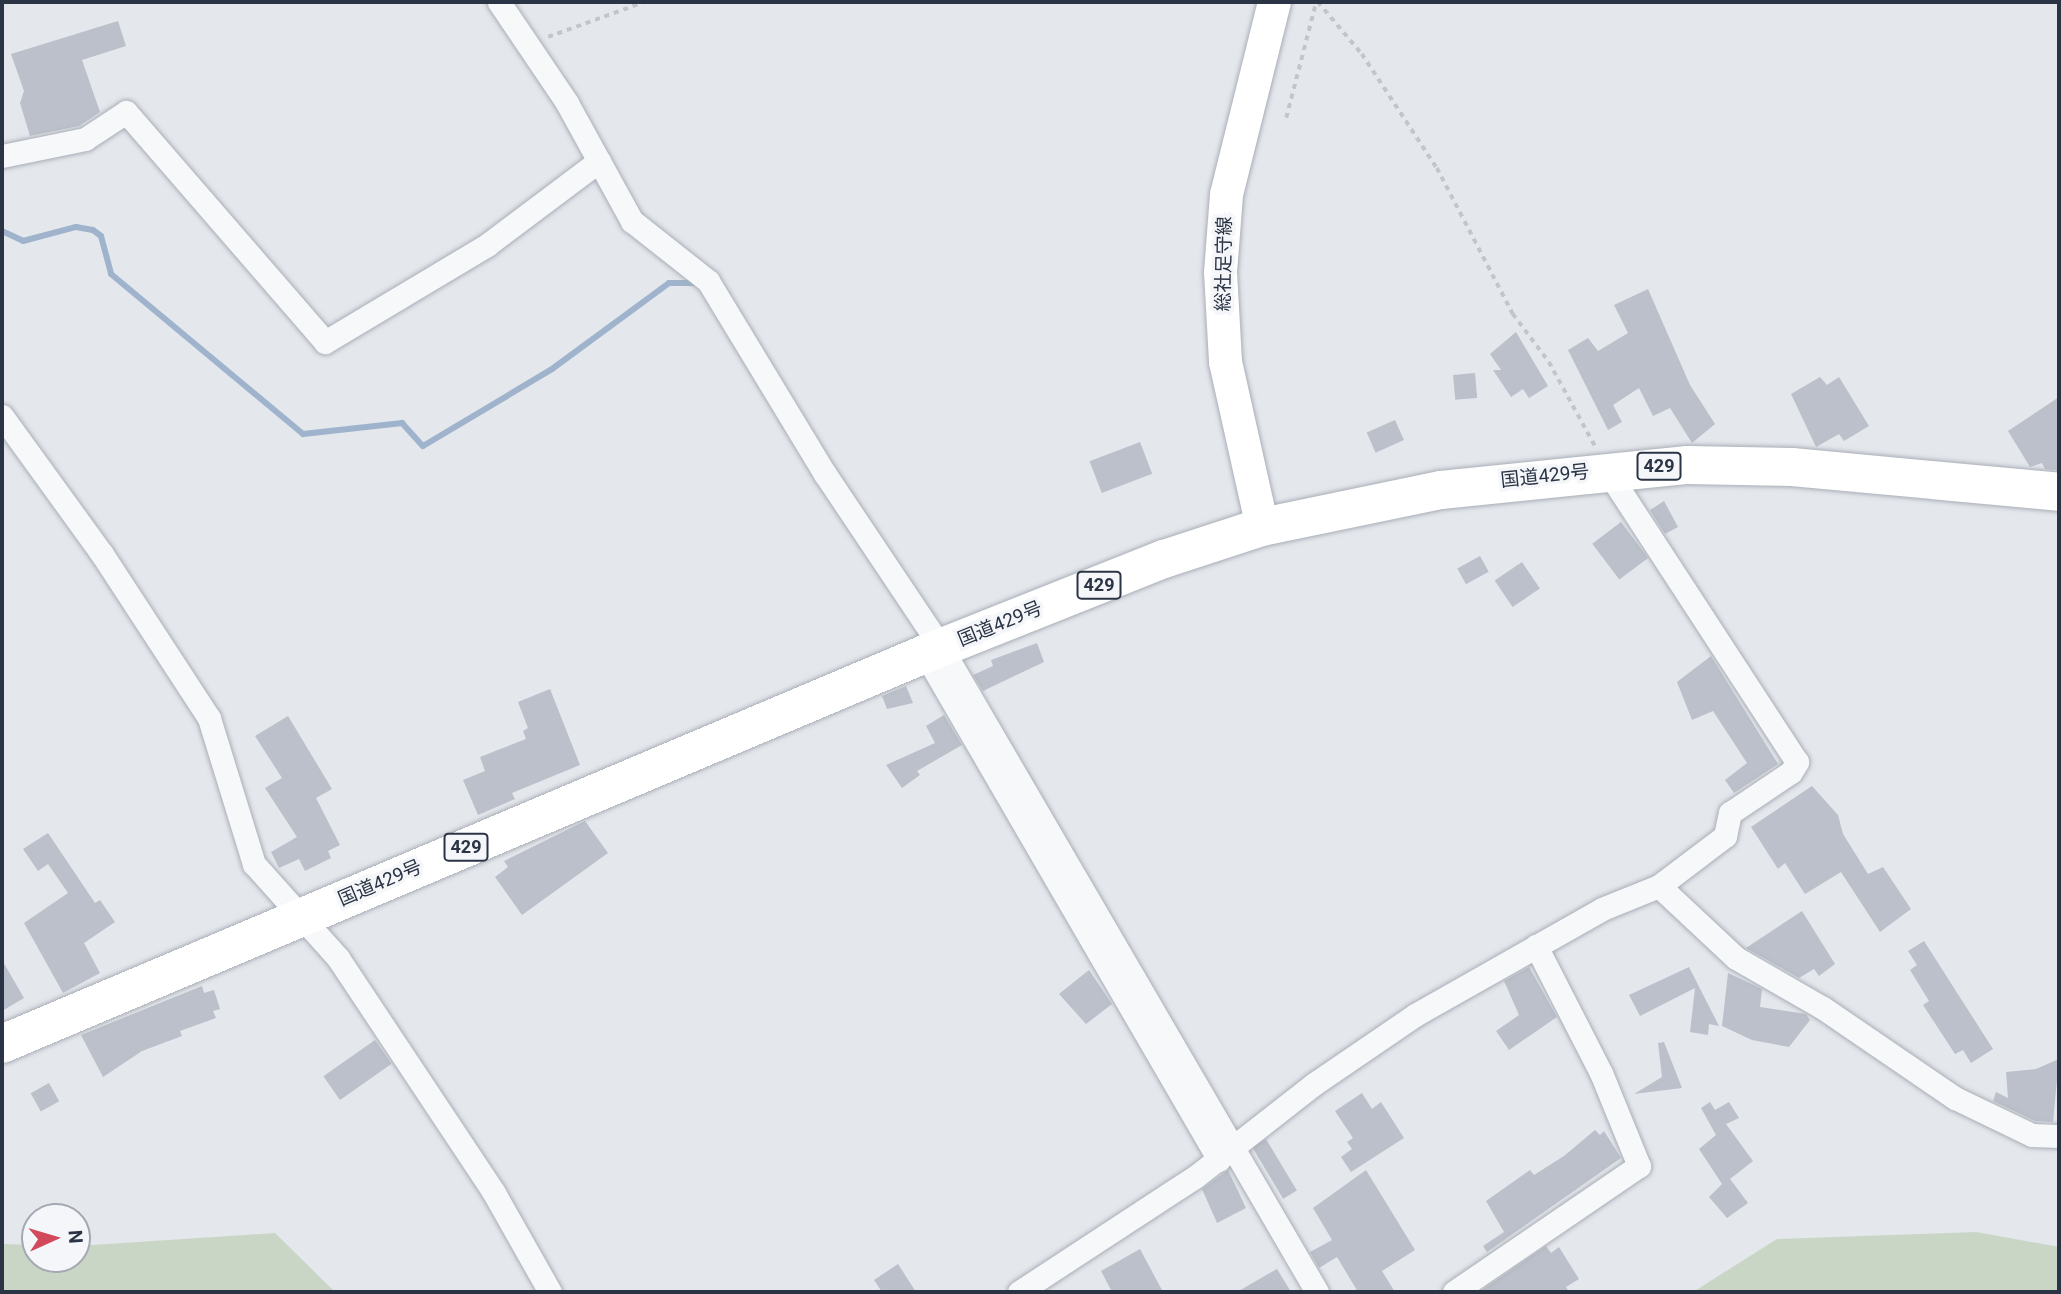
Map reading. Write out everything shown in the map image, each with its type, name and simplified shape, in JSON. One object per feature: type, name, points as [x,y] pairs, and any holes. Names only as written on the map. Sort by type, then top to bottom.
[{"type":"highway","name":"国道429号","points":[[2,1044],[934,650],[1164,559],[1262,527],[1441,490],[1607,470],[1792,467],[2059,492]]},
{"type":"main road","name":"総社足守線","points":[[1262,527],[1225,361],[1220,272],[1226,194],[1274,2]]},
{"type":"street","points":[[499,2],[533,48],[598,161],[645,235],[708,281],[934,650],[1227,1154],[1317,1292]]},
{"type":"street","points":[[2,156],[85,139],[126,113],[325,342],[487,245],[598,161]]},
{"type":"street","points":[[2,416],[102,554],[209,718],[254,864],[338,958],[436,1103],[550,1292]]},
{"type":"street","points":[[1019,1292],[1227,1154],[1415,1015],[1536,946],[1659,886],[1725,836],[1730,813],[1797,762],[1607,470]]},
{"type":"street","points":[[1659,886],[1735,958],[1823,1008],[1955,1098],[2032,1135],[2059,1136]]},
{"type":"street","points":[[1454,1292],[1639,1166],[1601,1073],[1536,946]]},
{"type":"path","points":[[533,48],[571,24],[644,2]]},
{"type":"path","points":[[1286,118],[1317,2]]},
{"type":"path","points":[[1317,2],[1362,54],[1437,169],[1506,303],[1549,362],[1607,470]]},
{"type":"green space","points":[[1976,1232],[2059,1247],[2059,1292],[1693,1292],[1777,1239]]},
{"type":"green space","points":[[275,1233],[335,1292],[2,1292],[2,1244],[21,1245],[21,1273],[91,1273],[91,1245]]},
{"type":"building","points":[[118,21],[126,46],[82,60],[100,112],[79,126],[30,136],[20,103],[24,91],[11,54]]},
{"type":"building","points":[[1648,289],[1690,385],[1715,424],[1692,443],[1670,408],[1653,416],[1639,388],[1613,405],[1622,422],[1608,430],[1568,350],[1588,338],[1598,351],[1628,333],[1614,305]]},
{"type":"building","points":[[1516,332],[1548,386],[1529,398],[1523,389],[1511,397],[1493,370],[1501,370],[1490,354]]},
{"type":"building","points":[[1475,373],[1477,398],[1455,400],[1453,375]]},
{"type":"building","points":[[1820,377],[1827,385],[1839,377],[1869,426],[1844,441],[1839,434],[1816,447],[1791,394]]},
{"type":"building","points":[[2059,397],[2059,470],[2045,469],[2042,463],[2030,467],[2008,431]]},
{"type":"building","points":[[1395,420],[1404,440],[1376,453],[1367,433]]},
{"type":"building","points":[[1140,442],[1152,474],[1102,493],[1090,461]]},
{"type":"building","points":[[1664,501],[1678,527],[1665,534],[1650,510]]},
{"type":"building","points":[[1621,522],[1648,558],[1619,580],[1592,544]]},
{"type":"building","points":[[1480,556],[1489,572],[1466,584],[1457,569]]},
{"type":"building","points":[[1522,562],[1540,589],[1513,607],[1495,580]]},
{"type":"building","points":[[1037,643],[1044,662],[983,691],[973,675],[993,666],[991,660]]},
{"type":"building","points":[[1711,656],[1778,764],[1734,793],[1725,780],[1747,763],[1713,711],[1692,720],[1677,682]]},
{"type":"building","points":[[906,686],[913,703],[887,709],[882,696]]},
{"type":"building","points":[[550,689],[580,765],[512,793],[515,799],[478,815],[463,780],[485,771],[480,757],[526,739],[523,731],[528,728],[518,702]]},
{"type":"building","points":[[944,715],[962,745],[917,771],[920,775],[902,788],[886,765],[935,743],[926,726]]},
{"type":"building","points":[[288,716],[332,789],[316,798],[340,845],[328,851],[331,858],[305,871],[299,859],[279,868],[271,852],[297,837],[265,788],[282,778],[255,736]]},
{"type":"building","points":[[1812,786],[1838,815],[1843,834],[1868,874],[1883,867],[1911,909],[1880,932],[1841,872],[1805,894],[1785,863],[1778,869],[1751,827]]},
{"type":"building","points":[[585,821],[608,853],[522,915],[495,877],[508,867],[504,861]]},
{"type":"building","points":[[48,833],[95,903],[100,900],[115,922],[84,943],[100,973],[63,993],[24,923],[68,893],[48,864],[38,871],[23,849]]},
{"type":"building","points":[[1802,911],[1835,964],[1819,976],[1814,969],[1799,978],[1746,948]]},
{"type":"building","points":[[1924,941],[1993,1049],[1971,1063],[1963,1050],[1955,1054],[1923,1005],[1929,1001],[1910,970],[1917,965],[1908,951]]},
{"type":"building","points":[[2,960],[24,998],[2,1011]]},
{"type":"building","points":[[1529,967],[1557,1017],[1509,1050],[1496,1031],[1519,1015],[1504,981]]},
{"type":"building","points":[[1689,967],[1719,1026],[1709,1024],[1708,1035],[1690,1032],[1695,988],[1640,1016],[1629,995]]},
{"type":"building","points":[[1089,970],[1112,1004],[1086,1024],[1059,994]]},
{"type":"building","points":[[1728,973],[1762,989],[1760,1007],[1806,1014],[1810,1020],[1789,1047],[1752,1040],[1722,1026]]},
{"type":"building","points":[[202,986],[204,993],[214,990],[220,1009],[213,1011],[216,1018],[180,1031],[182,1036],[142,1051],[103,1077],[81,1035]]},
{"type":"building","points":[[375,1040],[392,1064],[340,1100],[323,1076]]},
{"type":"building","points":[[1664,1042],[1682,1088],[1634,1094],[1662,1077],[1658,1043]]},
{"type":"building","points":[[2059,1059],[2053,1122],[2035,1121],[1993,1101],[1996,1092],[2008,1098],[2006,1072],[2036,1069]]},
{"type":"building","points":[[49,1083],[59,1101],[41,1112],[31,1093]]},
{"type":"building","points":[[1362,1093],[1372,1109],[1381,1102],[1404,1138],[1351,1172],[1341,1157],[1352,1149],[1347,1142],[1353,1138],[1335,1111]]},
{"type":"building","points":[[1710,1102],[1715,1110],[1729,1102],[1739,1118],[1726,1124],[1753,1161],[1730,1179],[1748,1203],[1727,1218],[1709,1197],[1722,1184],[1699,1149],[1716,1135],[1701,1108]]},
{"type":"building","points":[[1595,1130],[1600,1135],[1604,1131],[1621,1158],[1487,1252],[1483,1246],[1504,1232],[1486,1201],[1530,1170],[1534,1175],[1564,1156]]},
{"type":"building","points":[[1266,1139],[1297,1190],[1283,1199],[1252,1147]]},
{"type":"building","points":[[1228,1170],[1246,1208],[1217,1223],[1202,1189]]},
{"type":"building","points":[[1366,1170],[1415,1250],[1382,1271],[1395,1292],[1358,1292],[1337,1257],[1319,1268],[1310,1252],[1332,1240],[1313,1208]]},
{"type":"building","points":[[1546,1246],[1551,1253],[1559,1247],[1579,1279],[1566,1287],[1569,1292],[1479,1292]]},
{"type":"building","points":[[1140,1249],[1163,1292],[1112,1292],[1101,1271]]},
{"type":"building","points":[[898,1264],[916,1292],[882,1292],[874,1280]]},
{"type":"building","points":[[1277,1269],[1291,1292],[1237,1292]]},
{"type":"waterway","points":[[2,231],[23,241],[76,227],[93,230],[101,236],[111,274],[303,434],[402,423],[423,446],[552,369],[669,283],[694,283]]}]
